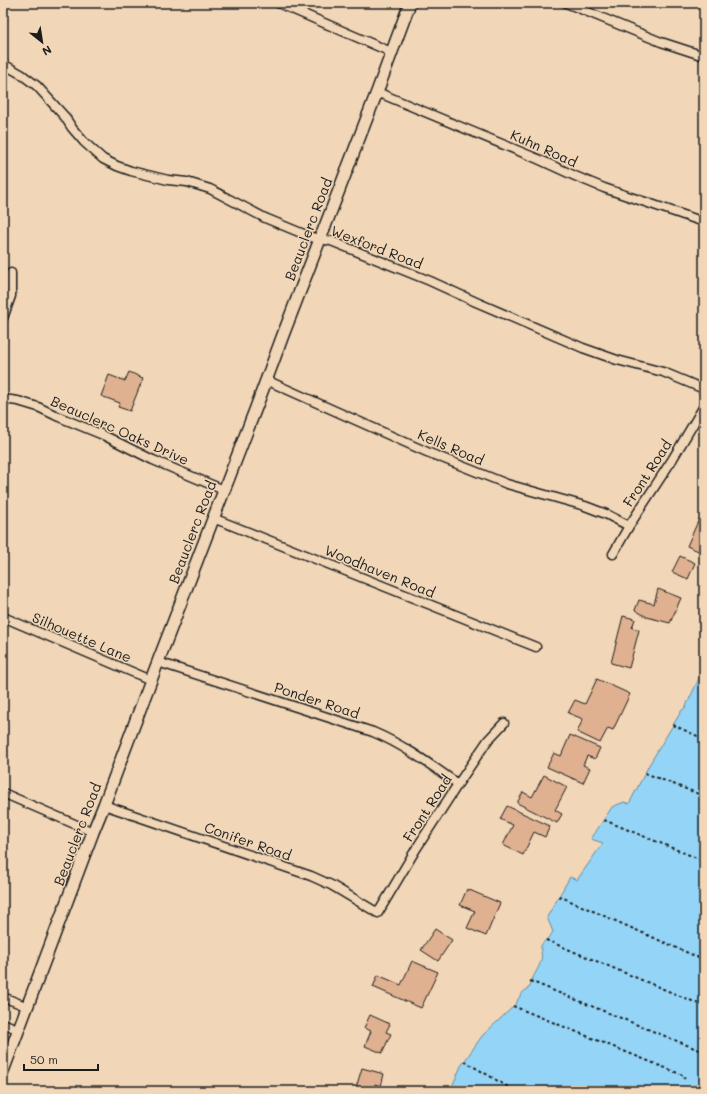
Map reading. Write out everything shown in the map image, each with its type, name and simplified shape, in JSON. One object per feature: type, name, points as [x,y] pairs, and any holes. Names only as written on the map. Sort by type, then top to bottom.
[{"type":"street","points":[[278,3],[391,52]]},
{"type":"street","name":"Beauclerc Road","points":[[3,1071],[410,3]]},
{"type":"street","points":[[566,3],[661,42],[704,56]]},
{"type":"street","name":"Wexford Road","points":[[3,64],[27,78],[37,86],[65,117],[84,142],[103,159],[117,166],[131,171],[168,180],[186,182],[210,189],[265,218],[311,237],[331,241],[430,281],[583,348],[617,360],[663,372],[704,389]]},
{"type":"street","name":"Kuhn Road","points":[[376,92],[604,188],[704,222]]},
{"type":"street","points":[[3,318],[11,296],[10,273]]},
{"type":"street","name":"Kells Road","points":[[266,380],[427,452],[507,484],[585,506],[606,514],[629,526]]},
{"type":"street","name":"Beauclerc Oaks Drive","points":[[3,399],[18,401],[38,407],[153,460],[224,490]]},
{"type":"street","name":"Front Road","points":[[613,554],[704,406]]},
{"type":"street","name":"Woodhaven Road","points":[[214,518],[536,648]]},
{"type":"street","name":"Silhouette Lane","points":[[3,617],[151,680]]},
{"type":"street","name":"Ponder Road","points":[[158,662],[388,738],[458,784]]},
{"type":"street","name":"Front Road","points":[[378,912],[418,845],[458,784],[488,740],[504,723]]},
{"type":"street","points":[[3,793],[93,832]]},
{"type":"street","name":"Conifer Road","points":[[104,806],[311,876],[331,885],[378,912]]},
{"type":"street","points":[[3,997],[28,1007]]},
{"type":"street","points":[[3,1023],[19,1030]]},
{"type":"path","points":[[673,725],[704,739]]},
{"type":"path","points":[[645,773],[704,796]]},
{"type":"path","points":[[604,820],[704,861]]},
{"type":"path","points":[[559,896],[704,960]]},
{"type":"path","points":[[546,940],[704,1006]]},
{"type":"path","points":[[530,981],[704,1052]]},
{"type":"path","points":[[513,1006],[685,1076],[684,1081]]},
{"type":"path","points":[[464,1061],[515,1091]]},
{"type":"water","points":[[704,668],[704,1091],[450,1091],[461,1066],[482,1036],[516,1004],[525,990],[530,987],[541,960],[541,946],[553,932],[547,917],[570,877],[577,880],[603,843],[591,839],[612,807],[624,802],[629,804],[649,765],[682,710],[685,708]]},
{"type":"building","points":[[129,372],[143,378],[130,411],[118,407],[120,403],[101,396],[109,375],[125,381]]},
{"type":"building","points":[[699,519],[704,521],[703,553],[687,546]]},
{"type":"building","points":[[680,556],[695,563],[688,579],[672,572]]},
{"type":"building","points":[[658,589],[681,598],[670,623],[647,617],[635,610],[639,600],[654,604]]},
{"type":"building","points":[[623,616],[635,619],[632,628],[639,630],[629,668],[611,663]]},
{"type":"building","points":[[597,679],[630,694],[613,730],[608,728],[600,743],[577,732],[583,719],[568,713],[575,700],[585,704]]},
{"type":"building","points":[[570,735],[600,748],[595,759],[587,756],[583,765],[590,768],[583,783],[547,767],[554,753],[561,756]]},
{"type":"building","points":[[544,775],[567,787],[555,810],[562,814],[557,823],[517,803],[523,792],[532,797]]},
{"type":"building","points":[[507,806],[550,826],[545,837],[534,832],[523,855],[503,845],[513,825],[500,819]]},
{"type":"building","points":[[467,889],[500,903],[486,936],[467,928],[475,911],[460,905]]},
{"type":"building","points":[[435,929],[452,940],[438,961],[421,950]]},
{"type":"building","points":[[412,961],[438,972],[421,1008],[373,987],[378,975],[401,985]]},
{"type":"building","points":[[370,1015],[390,1024],[386,1032],[391,1034],[382,1053],[365,1046],[371,1031],[364,1028]]},
{"type":"building","points":[[362,1068],[384,1074],[381,1086],[375,1084],[374,1091],[355,1091]]}]
